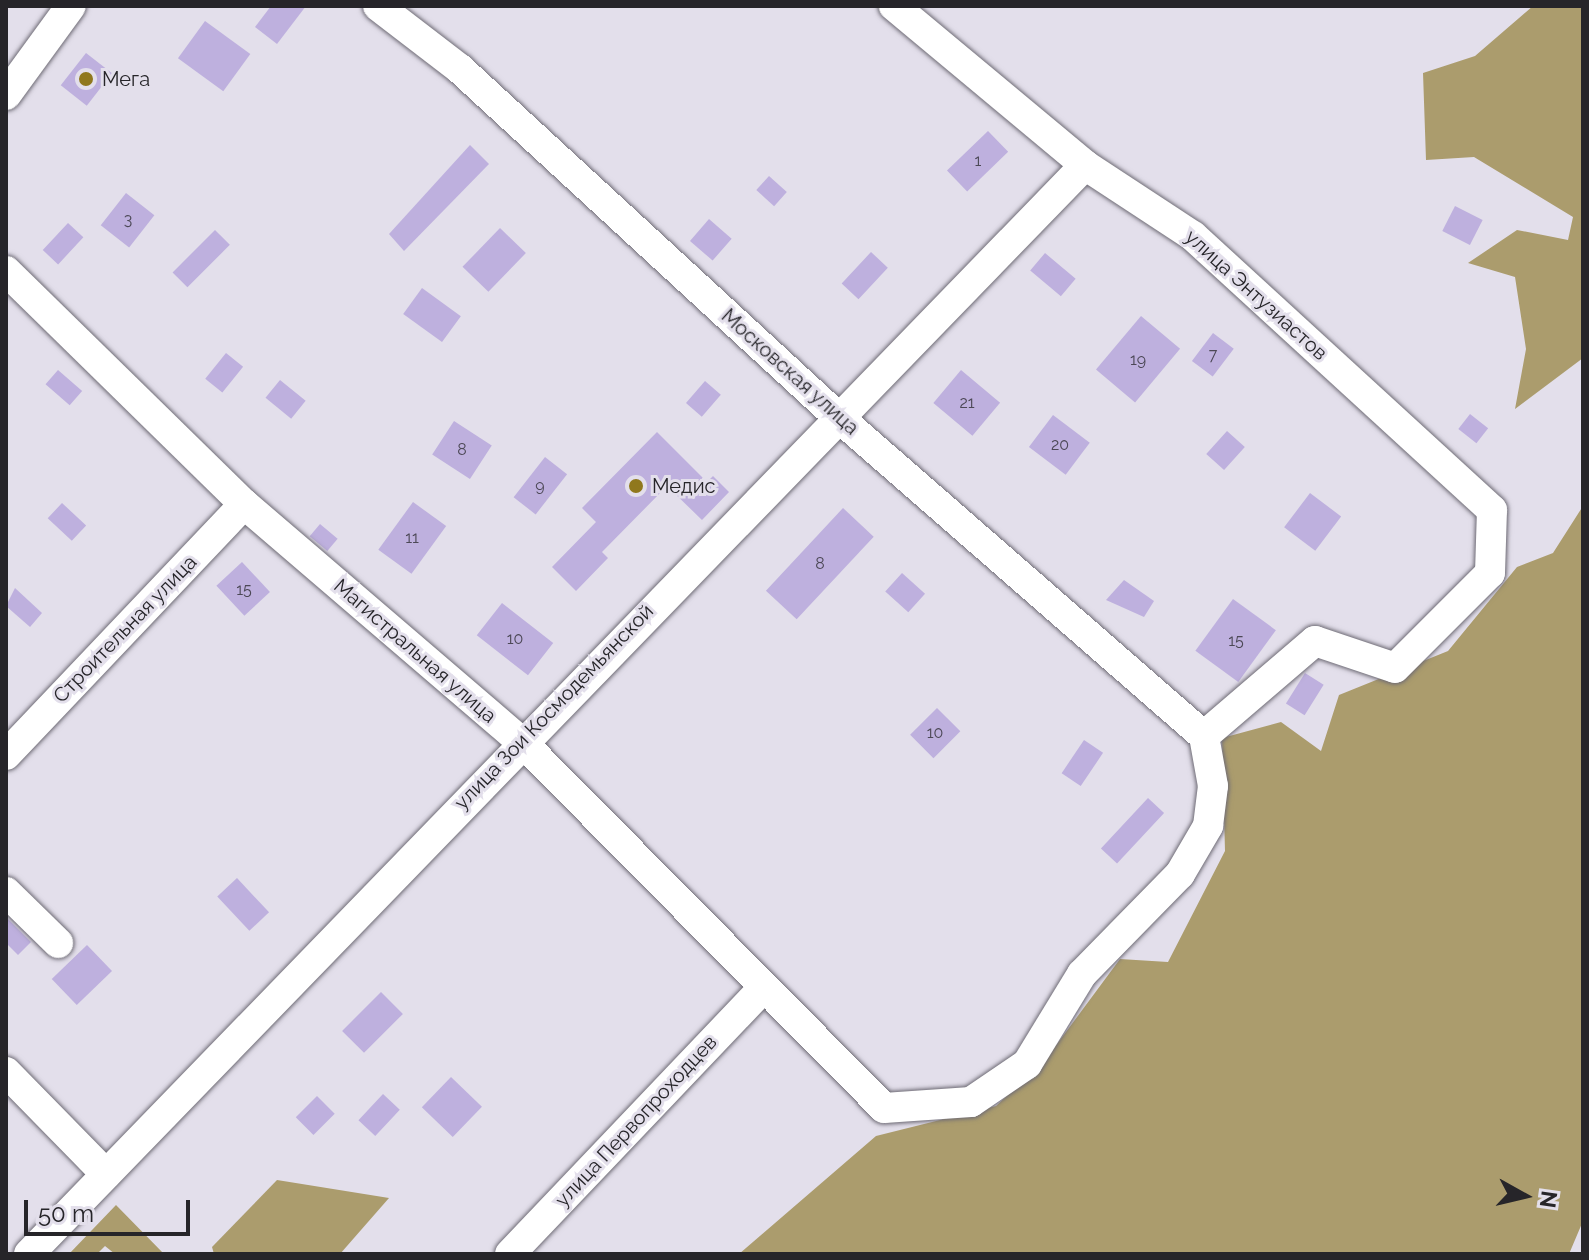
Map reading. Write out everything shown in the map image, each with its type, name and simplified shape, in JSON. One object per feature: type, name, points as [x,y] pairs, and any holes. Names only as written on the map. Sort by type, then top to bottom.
[{"type":"street","points":[[6,95],[71,6]]},
{"type":"street","name":"Московская улица","points":[[378,6],[460,69],[837,416],[1204,736]]},
{"type":"street","name":"улица Энтузиастов","points":[[894,6],[1085,165],[1193,236],[1492,510],[1490,573],[1395,668],[1315,641],[1204,736]]},
{"type":"street","name":"улица Зои Космодемьянской","points":[[29,1254],[521,741],[1085,165]]},
{"type":"street","name":"Магистральная улица","points":[[6,271],[244,504],[521,741],[762,989],[884,1108],[971,1102],[1027,1064],[1082,974],[1180,874],[1208,826],[1213,786],[1204,736]]},
{"type":"street","name":"Строительная улица","points":[[6,755],[244,504]]},
{"type":"street","points":[[6,892],[58,943]]},
{"type":"street","name":"улица Первопроходцев","points":[[510,1254],[762,989]]},
{"type":"street","points":[[6,1072],[106,1174]]},
{"type":"shaded area","points":[[1533,6],[1583,6],[1583,358],[1515,409],[1526,349],[1515,277],[1468,263],[1517,230],[1568,240],[1573,217],[1474,157],[1426,160],[1423,73],[1475,56]]},
{"type":"shaded area","points":[[1583,506],[1583,1221],[1569,1254],[739,1254],[876,1136],[996,1106],[1043,1063],[1120,959],[1168,962],[1225,851],[1222,738],[1281,722],[1321,751],[1339,695],[1448,651],[1517,567],[1553,553]]},
{"type":"shaded area","points":[[277,1180],[389,1198],[340,1254],[214,1254],[212,1247]]},
{"type":"shaded area","points":[[116,1205],[164,1254],[115,1254],[105,1246],[97,1254],[69,1254]]},
{"type":"building","points":[[271,6],[306,6],[277,44],[255,27]]},
{"type":"building","points":[[205,21],[250,54],[223,91],[178,58]]},
{"type":"building","name":"Мега","points":[[86,53],[112,73],[87,106],[61,85]]},
{"type":"building","points":[[988,131],[1008,152],[967,191],[947,171]]},
{"type":"building","points":[[470,145],[489,164],[404,251],[389,234]]},
{"type":"building","points":[[769,176],[787,192],[774,206],[756,190]]},
{"type":"building","points":[[126,193],[154,215],[129,247],[101,225]]},
{"type":"building","points":[[1455,206],[1483,220],[1470,245],[1442,231]]},
{"type":"building","points":[[709,219],[732,239],[713,261],[690,241]]},
{"type":"building","points":[[68,223],[83,237],[58,264],[43,250]]},
{"type":"building","points":[[500,228],[526,253],[488,292],[462,267]]},
{"type":"building","points":[[215,230],[230,245],[187,287],[173,272]]},
{"type":"building","points":[[871,252],[888,268],[858,299],[842,283]]},
{"type":"building","points":[[1045,253],[1076,279],[1061,296],[1030,271]]},
{"type":"building","points":[[422,288],[461,316],[442,342],[403,314]]},
{"type":"building","points":[[1141,316],[1180,349],[1135,402],[1096,370]]},
{"type":"building","points":[[1213,333],[1234,349],[1213,377],[1192,361]]},
{"type":"building","points":[[226,353],[243,367],[222,392],[205,379]]},
{"type":"building","points":[[58,370],[82,391],[70,405],[46,384]]},
{"type":"building","points":[[961,370],[1000,403],[972,436],[933,403]]},
{"type":"building","points":[[280,380],[306,401],[291,419],[266,398]]},
{"type":"building","points":[[705,381],[721,395],[702,417],[686,403]]},
{"type":"building","points":[[1470,414],[1488,428],[1476,443],[1458,429]]},
{"type":"building","points":[[1053,415],[1090,443],[1066,475],[1029,447]]},
{"type":"building","points":[[454,421],[492,446],[470,479],[432,455]]},
{"type":"building","points":[[1227,431],[1245,447],[1224,470],[1206,454]]},
{"type":"building","points":[[657,432],[707,482],[713,476],[729,492],[702,520],[667,486],[602,552],[608,558],[576,591],[552,567],[596,522],[582,508]]},
{"type":"building","points":[[545,457],[567,474],[536,514],[514,497]]},
{"type":"building","points":[[1310,493],[1341,516],[1315,551],[1284,527]]},
{"type":"building","points":[[413,502],[446,526],[411,574],[378,550]]},
{"type":"building","points":[[62,503],[86,526],[72,541],[48,518]]},
{"type":"building","points":[[843,508],[874,537],[797,619],[766,591]]},
{"type":"building","points":[[320,524],[338,539],[327,551],[310,536]]},
{"type":"building","points":[[242,562],[270,592],[244,616],[216,586]]},
{"type":"building","points":[[902,573],[925,594],[908,612],[885,592]]},
{"type":"building","points":[[1124,580],[1154,601],[1144,617],[1106,600]]},
{"type":"building","points":[[15,588],[42,613],[30,627],[6,606]]},
{"type":"building","points":[[1233,599],[1276,630],[1238,682],[1195,651]]},
{"type":"building","points":[[502,603],[553,643],[528,675],[477,635]]},
{"type":"building","points":[[1305,673],[1324,685],[1305,715],[1286,704]]},
{"type":"building","points":[[937,708],[960,731],[933,758],[910,735]]},
{"type":"building","points":[[1084,740],[1103,753],[1081,786],[1062,773]]},
{"type":"building","points":[[1148,798],[1164,813],[1117,863],[1101,848]]},
{"type":"building","points":[[237,878],[269,912],[249,931],[217,896]]},
{"type":"building","points":[[6,917],[31,942],[18,955],[6,943]]},
{"type":"building","points":[[87,945],[112,971],[77,1005],[52,979]]},
{"type":"building","points":[[381,992],[403,1014],[364,1053],[342,1031]]},
{"type":"building","points":[[451,1077],[482,1107],[453,1137],[422,1107]]},
{"type":"building","points":[[383,1094],[400,1110],[375,1136],[358,1120]]},
{"type":"building","points":[[317,1096],[335,1114],[313,1135],[296,1117]]},
{"type":"place","name":"Мега","points":[[86,79]]},
{"type":"place","name":"Медис","points":[[636,486]]}]
